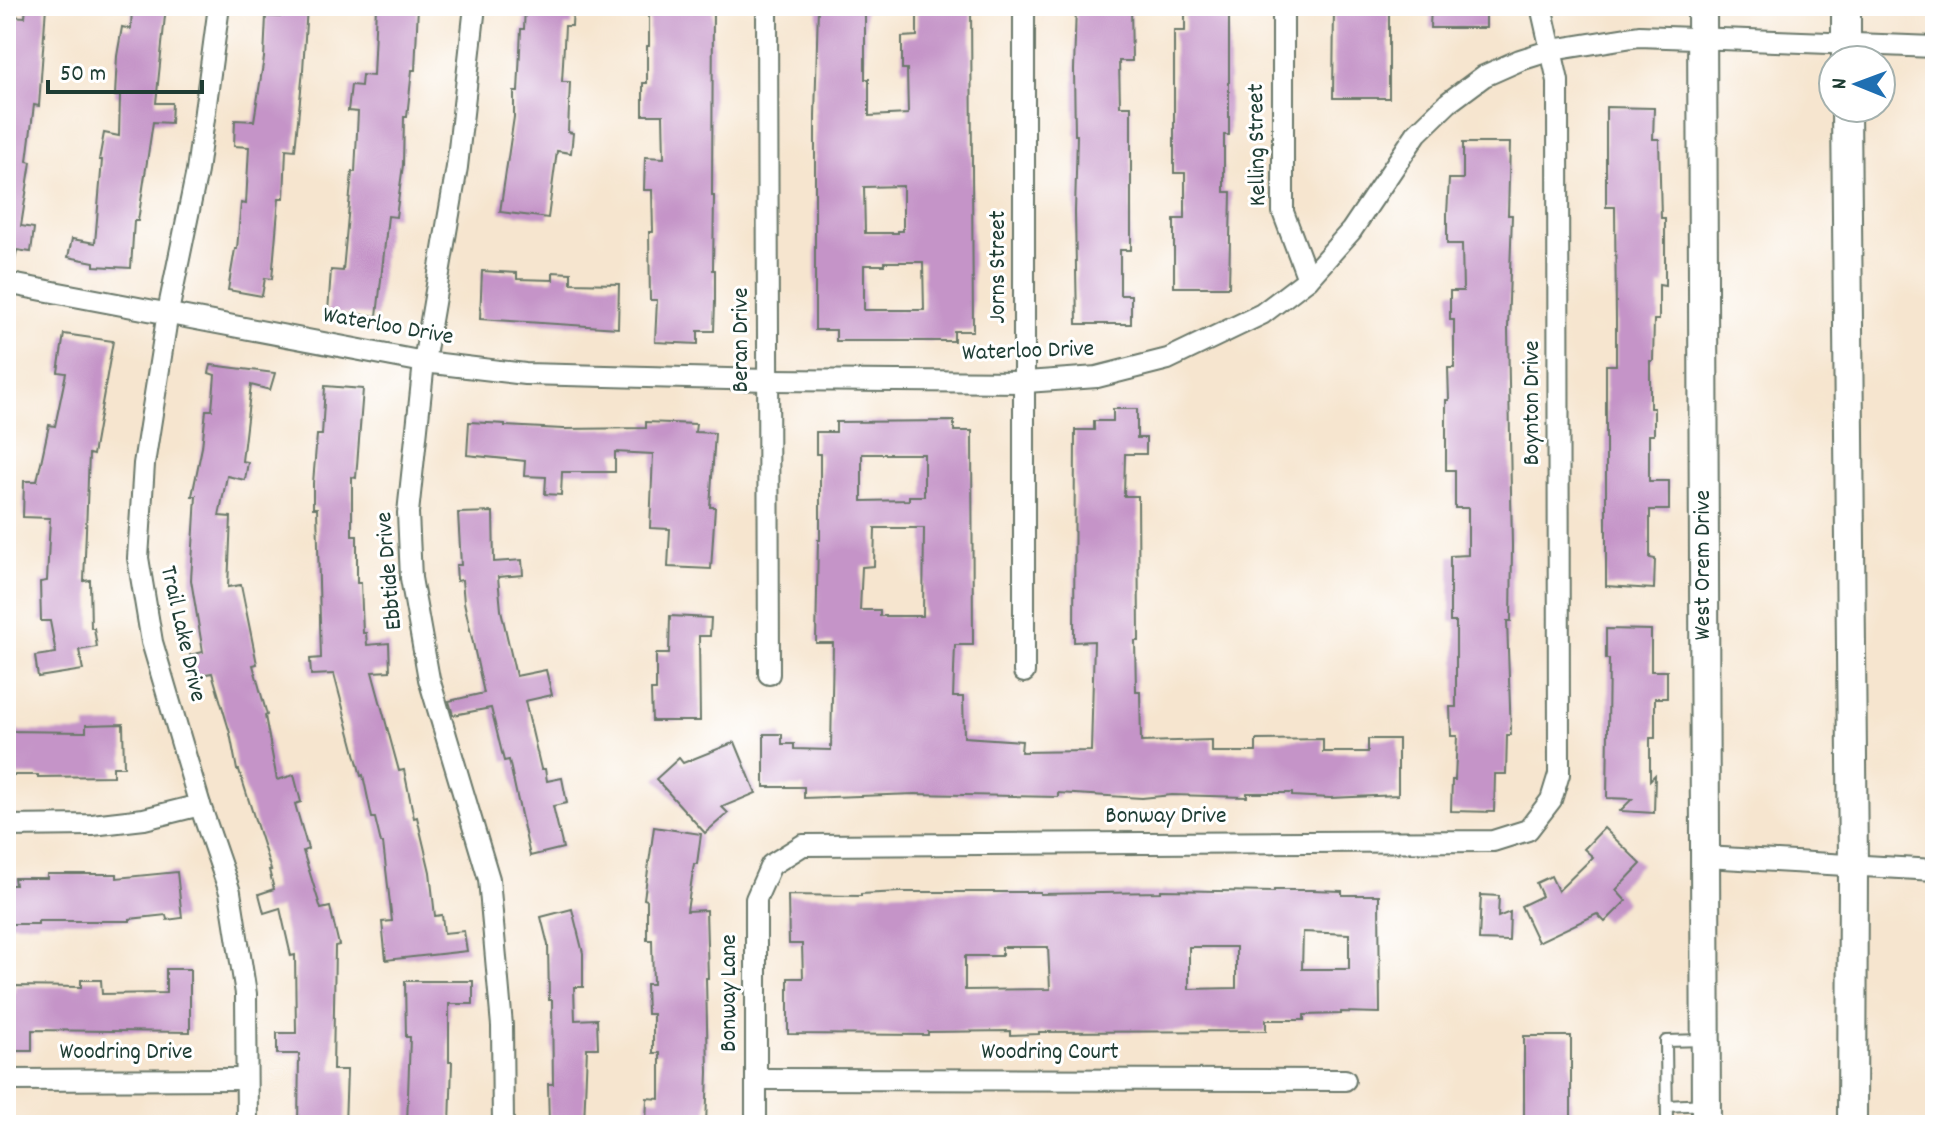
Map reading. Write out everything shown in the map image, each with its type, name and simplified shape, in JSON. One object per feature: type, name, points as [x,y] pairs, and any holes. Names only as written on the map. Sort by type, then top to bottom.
[{"type":"main road","name":"West Orem Drive","points":[[1702,6],[1706,1115]]},
{"type":"main road","points":[[1846,6],[1846,44]]},
{"type":"main road","points":[[1846,124],[1853,866],[1852,1125]]},
{"type":"street","name":"Trail Lake Drive","points":[[219,6],[197,171],[168,312],[144,464],[138,558],[152,642],[200,805],[230,892],[246,994],[247,1125]]},
{"type":"street","name":"Ebbtide Drive","points":[[475,6],[457,167],[424,362],[408,513],[411,578],[429,679],[489,879],[502,1026],[503,1125]]},
{"type":"street","name":"Beran Drive","points":[[767,6],[769,674]]},
{"type":"street","name":"Jorns Street","points":[[1024,6],[1024,672]]},
{"type":"street","name":"Kelling Street","points":[[1283,6],[1283,212],[1308,279]]},
{"type":"street","name":"Boynton Drive","points":[[1541,6],[1558,81],[1559,774],[1551,800]]},
{"type":"street","name":"Waterloo Drive","points":[[6,283],[424,362],[525,374],[1026,382],[1097,377],[1168,359],[1262,314],[1308,279],[1351,231],[1417,133],[1449,102],[1484,76],[1552,50],[1639,36],[1817,50]]},
{"type":"street","name":"Waterloo Drive","points":[[1897,49],[1935,47]]},
{"type":"street","name":"Bonway Drive","points":[[771,865],[803,845],[1493,841],[1528,830],[1551,800]]},
{"type":"street","points":[[6,826],[92,825],[200,805]]},
{"type":"street","points":[[1705,857],[1935,870]]},
{"type":"street","name":"Bonway Lane","points":[[756,1125],[756,899],[771,865]]},
{"type":"street","name":"Woodring Drive","points":[[6,1080],[246,1079]]},
{"type":"street","name":"Woodring Court","points":[[756,1079],[1345,1080]]},
{"type":"lane","points":[[1667,1125],[1666,1041],[1706,1040]]},
{"type":"lane","points":[[1667,1106],[1706,1115]]},
{"type":"building","points":[[26,6],[46,6],[39,106],[34,105],[27,161],[31,162],[21,226],[34,228],[31,252],[17,250],[15,260],[6,259],[6,63],[10,16],[25,17]]},
{"type":"building","points":[[132,6],[166,6],[156,103],[172,103],[171,123],[153,122],[138,221],[134,221],[131,268],[94,266],[94,262],[68,257],[72,239],[95,243],[102,160],[99,160],[104,133],[119,136],[120,96],[115,96],[117,56],[122,27],[131,29]]},
{"type":"building","points":[[281,6],[307,6],[303,70],[295,150],[286,149],[284,198],[279,198],[272,279],[265,278],[262,296],[228,290],[237,249],[241,203],[246,204],[249,147],[234,146],[235,120],[254,121],[264,58],[266,16],[280,17]]},
{"type":"building","points":[[376,6],[418,6],[415,70],[412,70],[407,117],[404,117],[403,165],[396,217],[388,216],[377,316],[328,312],[331,270],[343,271],[352,172],[355,172],[358,112],[348,111],[351,85],[361,86],[362,75],[373,76]]},
{"type":"building","points":[[525,6],[573,6],[572,26],[565,26],[562,82],[570,82],[568,132],[573,133],[571,153],[557,151],[548,218],[500,212],[514,117],[514,92],[518,92]]},
{"type":"building","points":[[818,6],[865,6],[865,79],[869,79],[869,116],[908,114],[907,69],[902,69],[902,37],[917,36],[917,6],[971,6],[973,331],[954,331],[954,341],[836,341],[836,330],[815,330]],"holes":[[[903,186],[903,231],[865,233],[864,187]],[[884,262],[923,262],[924,310],[864,310],[864,265],[884,265]]]},
{"type":"building","points":[[1076,6],[1131,6],[1132,61],[1119,61],[1120,106],[1131,106],[1131,250],[1120,250],[1120,295],[1131,295],[1131,324],[1077,324]]},
{"type":"building","points":[[1185,6],[1229,6],[1229,135],[1224,135],[1224,192],[1231,192],[1229,287],[1174,287],[1174,219],[1185,219],[1185,173],[1174,173],[1174,31],[1185,31]]},
{"type":"building","points":[[1334,6],[1389,6],[1389,98],[1333,98]]},
{"type":"building","points":[[1431,6],[1486,6],[1486,28],[1430,28]]},
{"type":"building","points":[[649,7],[713,7],[714,331],[698,331],[698,344],[655,342],[657,300],[650,300],[652,190],[644,190],[645,157],[664,158],[663,115],[643,115]]},
{"type":"building","points":[[1606,107],[1654,108],[1653,139],[1659,139],[1661,218],[1665,218],[1665,286],[1659,285],[1659,320],[1654,320],[1653,361],[1650,361],[1650,408],[1654,408],[1654,435],[1649,435],[1649,481],[1669,481],[1669,510],[1650,510],[1650,558],[1655,559],[1654,589],[1606,586],[1606,365],[1616,365],[1616,320],[1615,207],[1606,207]]},
{"type":"building","points":[[1463,143],[1510,143],[1508,215],[1512,215],[1508,328],[1512,546],[1511,621],[1507,621],[1511,735],[1507,735],[1506,774],[1495,774],[1494,812],[1451,811],[1457,736],[1451,736],[1450,707],[1456,707],[1456,622],[1450,622],[1450,556],[1468,555],[1468,508],[1455,508],[1455,470],[1446,470],[1448,368],[1454,368],[1454,320],[1450,320],[1450,291],[1463,291],[1462,244],[1447,244],[1447,214],[1449,179],[1463,179]]},
{"type":"building","points":[[482,271],[517,273],[517,279],[553,280],[553,272],[571,273],[571,283],[619,284],[618,328],[480,319]]},
{"type":"building","points":[[64,334],[113,341],[93,455],[89,454],[84,581],[90,580],[91,628],[94,628],[97,647],[79,650],[83,670],[38,677],[35,656],[56,653],[50,621],[41,621],[40,582],[47,581],[50,518],[23,517],[24,481],[37,481],[49,425],[55,426],[66,373],[58,372]]},
{"type":"building","points":[[211,365],[275,373],[270,390],[251,385],[242,461],[248,462],[245,480],[227,476],[219,516],[231,517],[228,587],[241,585],[257,664],[253,665],[267,715],[277,780],[294,775],[301,802],[295,804],[308,849],[303,851],[321,909],[330,907],[339,945],[335,946],[333,1070],[347,1070],[345,1125],[298,1125],[299,1054],[277,1054],[277,1033],[296,1033],[295,955],[291,956],[280,908],[264,913],[259,894],[274,889],[271,870],[237,770],[230,733],[212,673],[194,676],[190,655],[203,652],[191,580],[196,496],[192,496],[206,410],[212,410],[215,375],[209,373]]},
{"type":"building","points":[[325,386],[363,389],[356,478],[352,477],[352,536],[357,536],[357,583],[361,583],[363,633],[366,633],[367,645],[389,643],[390,671],[372,672],[399,771],[404,770],[414,818],[417,817],[430,872],[435,916],[442,915],[444,933],[464,931],[467,951],[386,960],[382,922],[392,921],[383,843],[375,818],[372,818],[334,674],[311,675],[310,659],[321,658],[317,508],[313,508],[313,483],[317,435],[322,435]]},
{"type":"building","points":[[1113,409],[1137,409],[1137,438],[1146,438],[1146,454],[1125,454],[1124,496],[1138,496],[1139,641],[1135,641],[1141,742],[1212,740],[1212,752],[1256,752],[1256,740],[1323,739],[1323,752],[1368,752],[1368,739],[1398,739],[1398,795],[1330,798],[1292,796],[1292,793],[1247,793],[1247,797],[1172,795],[1142,798],[1058,793],[1058,797],[915,794],[804,798],[804,787],[764,787],[764,734],[782,734],[782,744],[794,744],[794,749],[831,750],[833,643],[816,643],[820,454],[816,454],[816,432],[836,432],[836,422],[954,421],[954,431],[972,431],[973,645],[955,645],[953,697],[963,697],[964,737],[1022,741],[1021,752],[1091,751],[1094,641],[1074,642],[1075,430],[1094,430],[1094,421],[1113,421]],"holes":[[[862,454],[924,454],[924,496],[909,496],[909,500],[862,501]],[[875,528],[924,528],[923,616],[880,616],[880,610],[860,610],[862,567],[874,566]]]},
{"type":"building","points":[[469,422],[563,429],[646,428],[646,422],[696,424],[695,432],[715,433],[710,507],[715,507],[711,569],[668,567],[670,529],[650,528],[653,454],[615,452],[615,472],[562,472],[561,495],[545,494],[546,477],[524,476],[525,461],[467,455]]},
{"type":"building","points":[[493,512],[494,562],[522,560],[523,575],[498,577],[501,610],[516,676],[546,670],[552,695],[525,701],[541,769],[545,769],[547,781],[562,778],[567,803],[553,806],[563,848],[530,856],[509,760],[504,761],[491,708],[453,715],[449,701],[484,693],[462,580],[457,581],[456,565],[461,565],[458,513]]},
{"type":"building","points":[[670,616],[711,618],[710,636],[699,636],[700,721],[652,721],[651,690],[656,690],[656,654],[669,654]]},
{"type":"building","points":[[1606,629],[1651,630],[1651,671],[1667,671],[1667,698],[1655,698],[1655,738],[1650,738],[1650,780],[1655,775],[1654,813],[1620,811],[1632,799],[1607,798],[1609,659],[1606,659]]},
{"type":"building","points":[[123,724],[124,767],[113,767],[113,776],[6,775],[6,731],[86,732],[86,725]]},
{"type":"building","points":[[735,742],[756,793],[722,807],[728,813],[705,833],[656,779],[679,758],[683,763]]},
{"type":"building","points":[[654,827],[701,834],[687,911],[706,910],[706,1125],[646,1125],[647,1098],[660,1099],[660,1053],[653,1053],[653,1014],[647,1014],[646,984],[653,984],[652,940],[647,940],[647,900],[644,899]]},
{"type":"building","points":[[1604,828],[1641,864],[1616,890],[1626,901],[1605,922],[1597,914],[1538,942],[1521,906],[1542,896],[1536,883],[1551,876],[1558,891],[1593,857],[1584,849]]},
{"type":"building","points":[[177,872],[182,918],[167,920],[166,915],[130,921],[6,924],[6,885],[15,885],[14,878],[47,878],[47,874],[117,874],[117,878]]},
{"type":"building","points":[[1312,890],[1342,891],[1342,895],[1379,895],[1380,1013],[1341,1012],[1304,1015],[1304,1020],[1266,1020],[1266,1031],[788,1034],[788,978],[803,978],[802,944],[789,944],[788,895]],"holes":[[[1303,932],[1349,934],[1349,969],[1302,969]],[[1002,947],[1048,947],[1050,989],[965,990],[965,956],[1002,956]],[[1189,947],[1236,947],[1236,988],[1189,989]]]},
{"type":"building","points":[[1481,895],[1499,896],[1498,917],[1510,912],[1509,941],[1479,940]]},
{"type":"building","points":[[572,909],[583,953],[583,987],[574,987],[575,1020],[597,1019],[598,1048],[587,1048],[584,1125],[549,1125],[548,1084],[553,1084],[552,1000],[549,1000],[548,945],[541,917]]},
{"type":"building","points":[[166,969],[190,969],[190,1032],[32,1030],[32,1051],[6,1051],[6,993],[15,993],[15,986],[81,987],[81,980],[101,980],[102,994],[166,993]]},
{"type":"building","points":[[405,981],[473,981],[473,1004],[449,1004],[449,1062],[452,1062],[450,1125],[407,1125],[410,1037],[406,1037]]},
{"type":"building","points":[[1524,1036],[1571,1036],[1571,1125],[1524,1125]]}]
